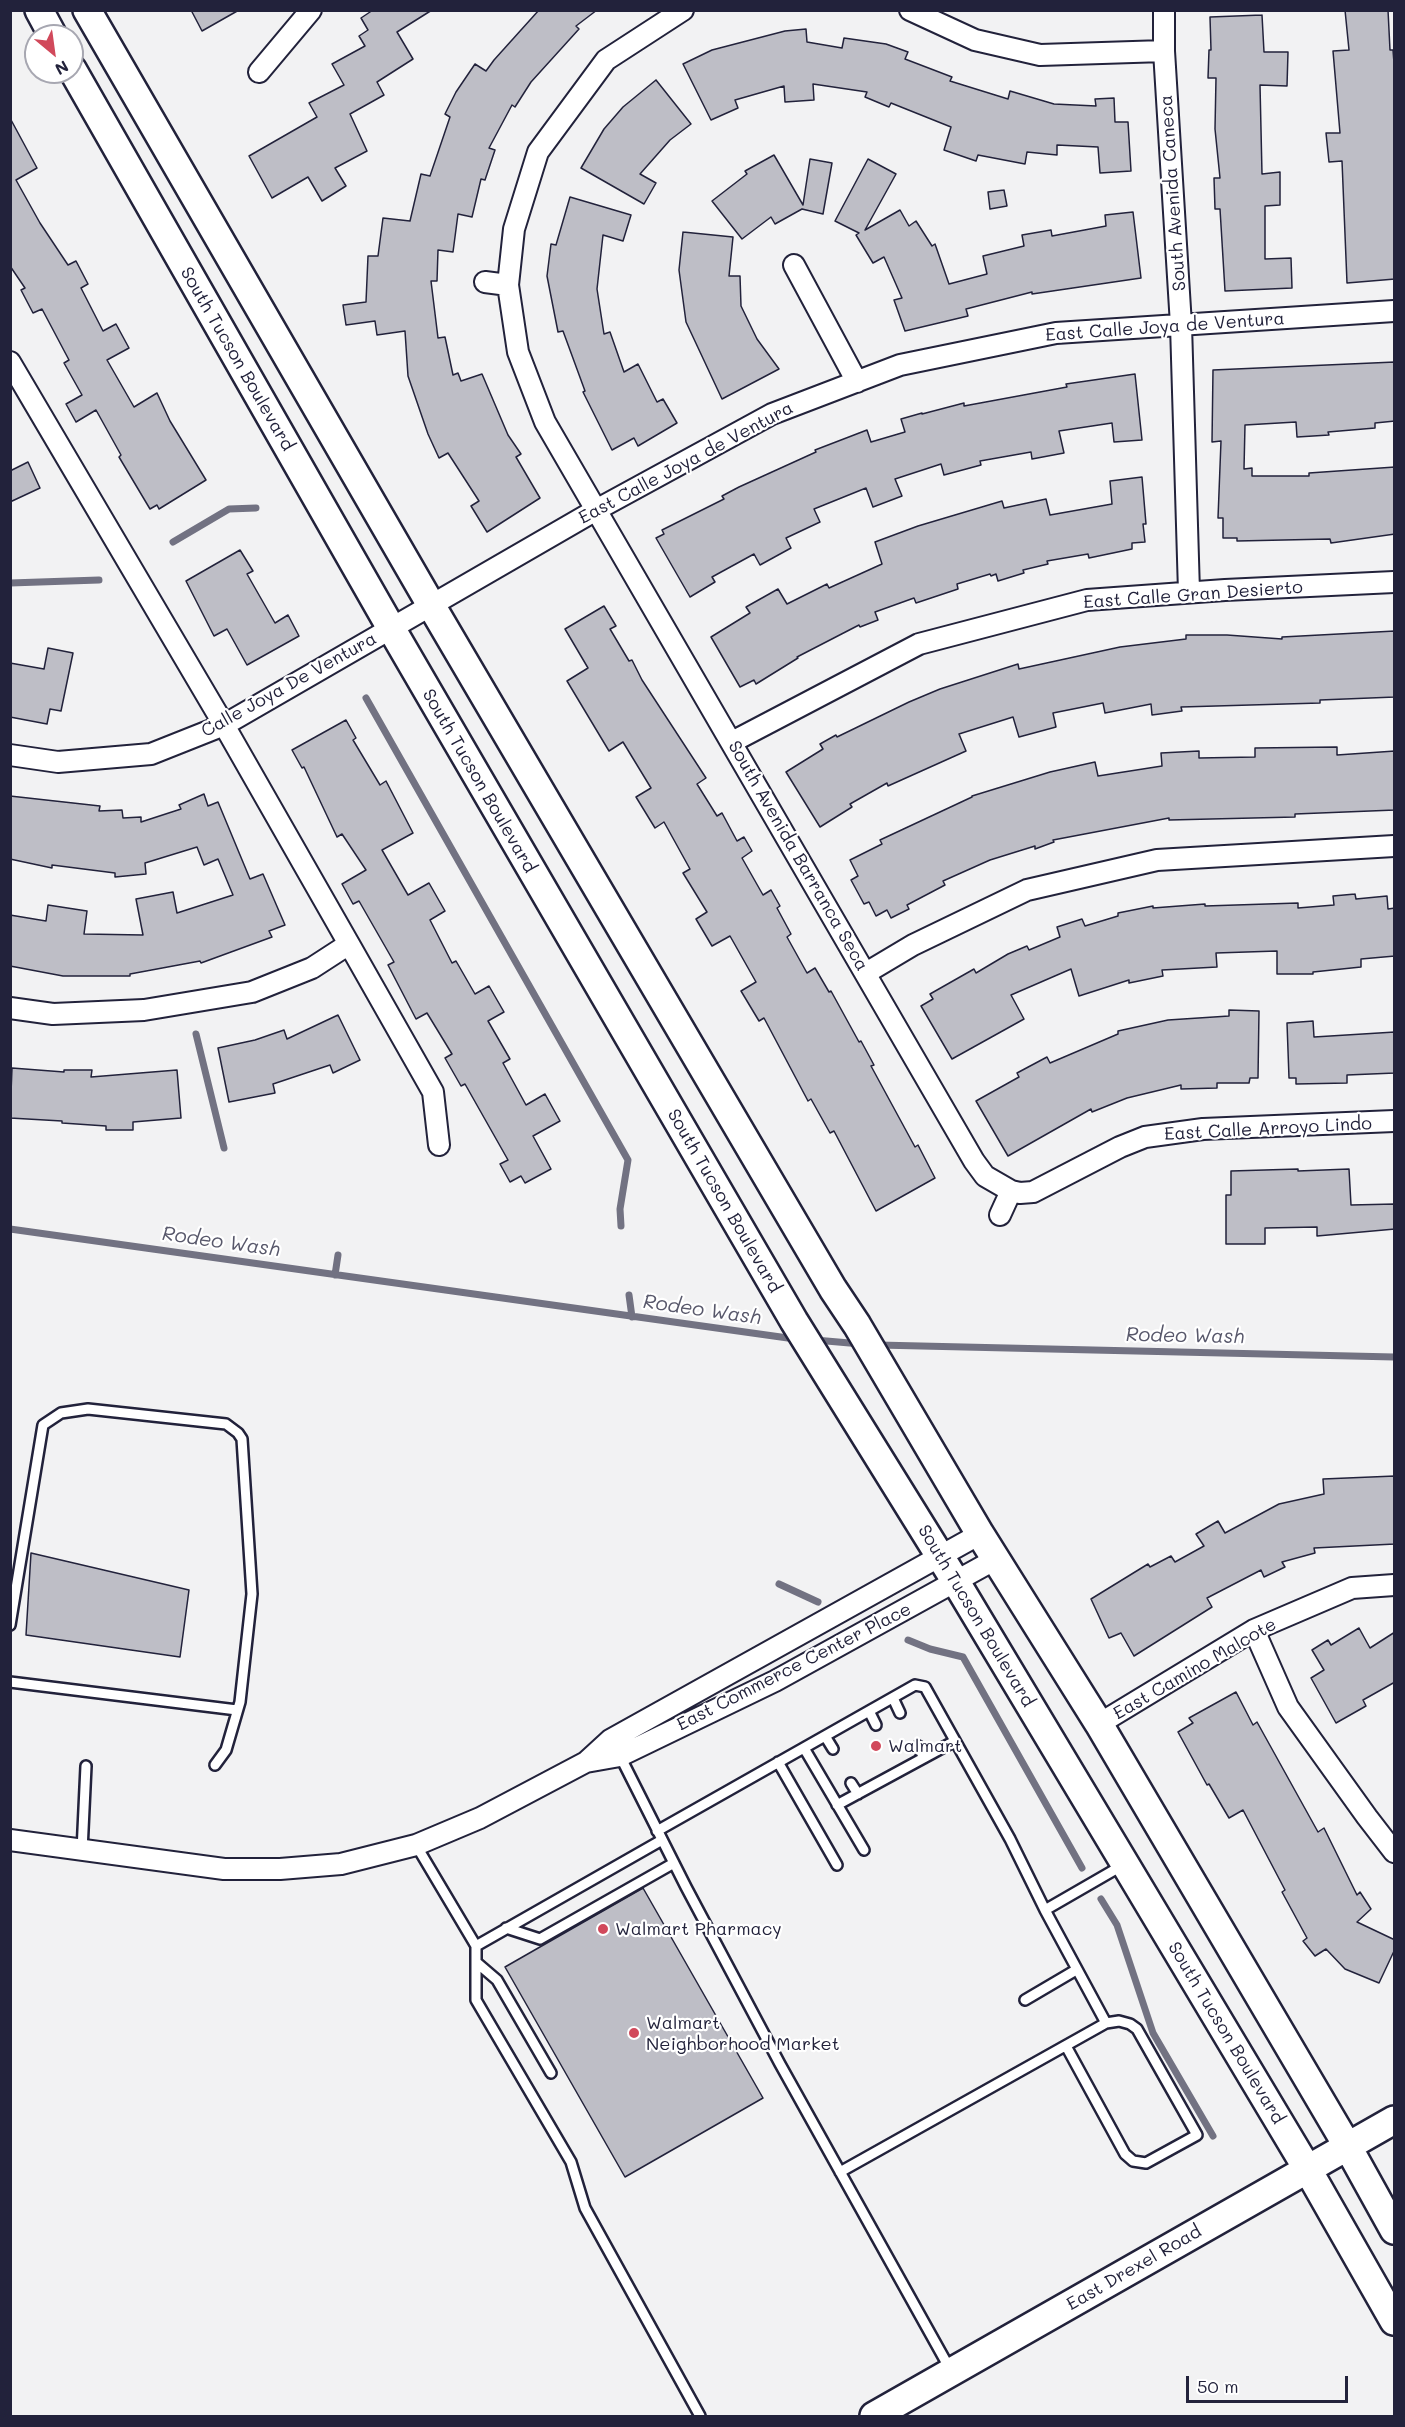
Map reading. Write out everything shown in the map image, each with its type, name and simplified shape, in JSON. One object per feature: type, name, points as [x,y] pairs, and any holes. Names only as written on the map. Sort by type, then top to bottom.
[{"type":"main road","points":[[39,10],[47,24]]},
{"type":"main road","points":[[87,10],[430,605],[833,1289],[857,1325],[980,1534],[1099,1724],[1348,2146],[1395,2230]]},
{"type":"main road","name":"South Tucson Boulevard","points":[[81,84],[391,628],[794,1321],[956,1582],[1308,2170],[1395,2321]]},
{"type":"main road","name":"East Drexel Road","points":[[874,2416],[1395,2120]]},
{"type":"street","points":[[259,72],[311,10]]},
{"type":"street","name":"South Avenida Barranca Seca","points":[[683,10],[660,17],[606,60],[538,152],[514,229],[508,285],[518,352],[545,422],[974,1161],[985,1176],[1011,1191]]},
{"type":"street","points":[[910,10],[975,40],[1040,54],[1164,51]]},
{"type":"street","name":"South Avenida Caneca","points":[[1164,10],[1164,51],[1181,325],[1189,592]]},
{"type":"street","points":[[794,265],[857,382]]},
{"type":"street","points":[[485,282],[508,285]]},
{"type":"street","name":"East Calle Joya de Ventura","points":[[391,628],[596,510],[772,414],[900,365],[1056,333],[1395,311]]},
{"type":"street","points":[[10,362],[19,396],[224,725],[433,1092],[439,1145]]},
{"type":"street","name":"East Calle Gran Desierto","points":[[732,742],[919,644],[1087,600],[1189,592],[1395,582]]},
{"type":"street","name":"Calle Joya De Ventura","points":[[10,755],[58,762],[151,754],[224,725],[391,628]]},
{"type":"street","points":[[866,973],[914,945],[1027,890],[1157,860],[1395,846]]},
{"type":"street","points":[[10,1008],[53,1014],[144,1010],[252,992],[312,968],[349,944]]},
{"type":"street","name":"East Calle Arroyo Lindo","points":[[1011,1191],[1033,1192],[1120,1147],[1145,1137],[1203,1129],[1395,1121]]},
{"type":"street","points":[[1000,1215],[1011,1191]]},
{"type":"street","name":"East Commerce Center Place","points":[[10,1840],[224,1869],[280,1869],[341,1864],[416,1845],[480,1818],[586,1762],[610,1740],[980,1534]]},
{"type":"street","name":"East Commerce Center Place","points":[[586,1762],[620,1756],[775,1681],[996,1559]]},
{"type":"street","name":"East Camino Malcote","points":[[1099,1724],[1254,1630],[1352,1588],[1395,1585]]},
{"type":"street","points":[[1254,1630],[1288,1707],[1395,1852]]},
{"type":"lane","points":[[10,1625],[43,1425],[61,1413],[88,1409],[226,1424],[242,1438],[252,1594],[237,1710],[226,1750],[215,1765]]},
{"type":"lane","points":[[10,1682],[237,1710]]},
{"type":"lane","points":[[657,1830],[915,1685],[926,1687],[1010,1839],[1076,1970],[1106,2023]]},
{"type":"lane","points":[[893,1698],[900,1713]]},
{"type":"lane","points":[[869,1711],[876,1725]]},
{"type":"lane","points":[[825,1736],[833,1749]]},
{"type":"lane","points":[[837,1805],[956,1741]]},
{"type":"lane","points":[[918,1746],[924,1758]]},
{"type":"lane","points":[[804,1748],[864,1850]]},
{"type":"lane","points":[[620,1756],[780,2064],[952,2372]]},
{"type":"lane","points":[[894,1760],[899,1771]]},
{"type":"lane","points":[[778,1762],[837,1865]]},
{"type":"lane","points":[[82,1851],[86,1766]]},
{"type":"lane","points":[[851,1783],[858,1794]]},
{"type":"lane","points":[[476,1946],[662,1840]]},
{"type":"lane","points":[[416,1845],[476,1946],[476,2000],[571,2162],[585,2208],[700,2416]]},
{"type":"lane","points":[[506,1928],[540,1939],[674,1863]]},
{"type":"lane","points":[[1045,1910],[1125,1864]]},
{"type":"lane","points":[[476,1962],[497,1980],[551,2073]]},
{"type":"lane","points":[[1025,2000],[1076,1970]]},
{"type":"lane","points":[[840,2172],[1106,2023],[1119,2021],[1137,2029],[1197,2135],[1146,2163],[1133,2161],[1125,2154],[1066,2046]]},
{"type":"building","points":[[191,10],[239,10],[202,31]]},
{"type":"building","points":[[373,10],[432,10],[397,32],[413,59],[377,82],[384,95],[350,114],[367,151],[335,168],[346,186],[322,201],[308,177],[272,198],[249,156],[317,117],[309,103],[344,85],[332,64],[365,46],[359,36],[368,30],[361,18]]},
{"type":"building","points":[[539,10],[597,10],[576,26],[579,29],[531,82],[515,107],[512,105],[489,148],[495,150],[485,180],[481,179],[472,217],[458,214],[453,252],[438,250],[437,281],[431,281],[438,338],[445,337],[453,375],[458,373],[461,381],[482,374],[508,435],[521,454],[516,457],[540,498],[487,532],[471,506],[479,501],[448,453],[439,458],[428,434],[408,376],[405,331],[377,335],[375,321],[346,325],[343,305],[366,302],[368,256],[378,256],[383,218],[410,221],[421,174],[430,176],[450,117],[445,114],[456,92],[475,64],[486,71]]},
{"type":"building","points":[[1345,10],[1388,10],[1390,50],[1393,50],[1395,76],[1395,279],[1347,283],[1342,161],[1329,162],[1326,133],[1340,133],[1333,51],[1349,50]]},
{"type":"building","points":[[1262,15],[1264,52],[1288,52],[1287,86],[1260,85],[1262,174],[1280,172],[1280,205],[1265,206],[1265,259],[1291,258],[1292,288],[1225,291],[1220,209],[1215,209],[1214,178],[1220,178],[1215,129],[1216,78],[1208,78],[1209,50],[1211,50],[1210,17]]},
{"type":"building","points":[[806,29],[807,42],[842,48],[844,38],[886,44],[908,52],[905,59],[952,77],[950,81],[1008,99],[1010,91],[1054,104],[1096,106],[1095,99],[1114,98],[1115,122],[1128,122],[1131,171],[1100,173],[1098,147],[1057,145],[1057,155],[1027,152],[1025,164],[978,155],[976,161],[944,150],[951,127],[891,103],[889,107],[865,97],[867,92],[813,84],[814,100],[785,102],[784,86],[735,100],[738,108],[711,120],[683,64],[712,50],[785,31]]},
{"type":"building","points":[[656,80],[691,124],[670,140],[640,174],[656,183],[644,204],[581,168],[604,129],[623,107]]},
{"type":"building","points":[[10,118],[37,168],[16,180],[40,223],[68,265],[76,261],[88,284],[81,288],[103,331],[116,324],[129,348],[107,360],[134,407],[157,393],[170,421],[206,480],[159,509],[157,505],[150,509],[119,457],[121,455],[96,410],[76,422],[66,404],[82,395],[64,363],[69,360],[42,309],[33,313],[21,290],[25,288],[10,266]]},
{"type":"building","points":[[774,155],[803,205],[810,159],[832,163],[823,214],[802,209],[775,224],[771,217],[742,239],[712,201],[747,174],[745,171]]},
{"type":"building","points":[[868,159],[896,174],[865,230],[900,210],[909,226],[916,221],[932,246],[935,244],[949,284],[987,274],[983,256],[1024,246],[1022,235],[1051,230],[1052,236],[1106,226],[1105,215],[1133,212],[1141,278],[1032,294],[1032,292],[966,309],[968,316],[905,331],[894,300],[902,298],[884,257],[873,263],[856,235],[859,233],[835,221]]},
{"type":"building","points":[[1004,190],[1007,206],[990,209],[988,192]]},
{"type":"building","points":[[570,197],[631,215],[623,241],[603,235],[597,289],[604,334],[610,332],[624,372],[638,364],[657,402],[663,399],[677,423],[638,446],[634,438],[612,450],[583,392],[585,391],[563,331],[558,332],[547,276],[551,244],[556,245]]},
{"type":"building","points":[[683,232],[733,237],[729,276],[740,276],[741,306],[757,339],[779,369],[722,399],[686,322],[679,270]]},
{"type":"building","points":[[1395,362],[1395,421],[1375,423],[1375,428],[1297,437],[1296,422],[1245,425],[1244,469],[1252,468],[1252,476],[1309,476],[1309,473],[1395,467],[1395,534],[1331,543],[1330,539],[1237,541],[1237,538],[1223,538],[1223,518],[1218,518],[1221,441],[1212,442],[1213,370]]},
{"type":"building","points":[[1135,374],[1142,440],[1114,442],[1112,423],[1059,431],[1064,453],[1032,459],[1031,452],[980,461],[981,465],[944,475],[941,464],[895,479],[902,496],[873,507],[866,488],[814,509],[820,522],[786,538],[791,548],[760,565],[754,554],[712,577],[715,582],[690,597],[656,538],[664,534],[662,530],[724,499],[722,496],[739,487],[816,452],[815,450],[867,430],[871,442],[905,432],[901,419],[922,413],[964,403],[964,406],[1067,387],[1066,384]]},
{"type":"building","points":[[28,462],[40,488],[10,502],[10,471]]},
{"type":"building","points":[[1142,477],[1146,524],[1143,524],[1145,542],[1132,543],[1132,549],[1089,558],[1088,554],[1047,561],[1048,564],[1023,570],[1024,573],[998,581],[996,574],[991,576],[990,574],[957,584],[958,589],[916,603],[914,598],[875,612],[878,620],[860,627],[859,625],[797,657],[756,684],[754,680],[740,687],[711,637],[750,613],[746,607],[778,589],[787,604],[827,584],[829,588],[882,564],[875,542],[918,526],[1002,501],[1004,508],[1046,499],[1050,515],[1112,504],[1110,481]]},
{"type":"building","points":[[240,550],[253,571],[247,574],[275,623],[288,615],[299,636],[247,665],[227,629],[214,636],[186,581]]},
{"type":"building","points":[[604,606],[616,626],[610,629],[706,778],[697,784],[717,816],[722,813],[737,841],[744,837],[752,851],[742,858],[763,895],[771,890],[780,906],[777,908],[791,934],[787,937],[807,973],[815,968],[829,992],[831,991],[874,1065],[871,1066],[915,1147],[918,1145],[935,1178],[876,1211],[834,1131],[830,1133],[811,1099],[808,1101],[764,1018],[759,1021],[741,991],[756,982],[730,936],[712,946],[696,919],[707,912],[683,873],[690,869],[664,822],[655,828],[636,797],[651,788],[623,742],[609,751],[567,681],[588,668],[565,629]]},
{"type":"building","points":[[1395,631],[1395,697],[1320,700],[1320,703],[1181,707],[1182,711],[1152,715],[1151,704],[1105,713],[1103,703],[1053,713],[1056,727],[1019,737],[1013,717],[959,734],[966,751],[888,786],[887,783],[850,804],[852,807],[820,827],[786,772],[823,749],[820,744],[836,735],[837,737],[940,689],[1018,664],[1019,669],[1120,647],[1186,639],[1186,635],[1282,639],[1282,637]]},
{"type":"building","points":[[48,648],[73,653],[61,711],[50,709],[47,724],[10,717],[10,663],[44,669]]},
{"type":"building","points":[[346,720],[356,738],[353,740],[380,785],[386,781],[413,833],[382,850],[408,895],[429,883],[445,911],[430,920],[452,963],[456,961],[475,994],[489,986],[504,1012],[488,1021],[510,1059],[503,1063],[526,1105],[545,1094],[560,1121],[533,1136],[551,1169],[525,1183],[521,1176],[510,1182],[500,1164],[508,1160],[465,1084],[461,1086],[445,1058],[452,1054],[427,1013],[416,1019],[388,965],[394,962],[359,901],[353,904],[342,884],[366,870],[342,834],[337,837],[304,767],[302,768],[292,750]]},
{"type":"building","points":[[1337,747],[1337,755],[1395,751],[1395,810],[1295,814],[1295,817],[1169,820],[1169,818],[1053,840],[1054,842],[1035,849],[1035,846],[990,860],[943,881],[945,885],[907,905],[909,909],[891,918],[887,910],[876,916],[869,902],[864,904],[851,880],[858,876],[850,860],[882,844],[880,840],[972,796],[1050,772],[1095,762],[1098,776],[1162,766],[1161,753],[1199,751],[1199,758],[1255,757],[1255,748]]},
{"type":"building","points":[[204,794],[208,806],[218,802],[250,879],[263,874],[285,925],[269,931],[272,937],[201,963],[200,961],[130,974],[130,976],[63,976],[10,966],[10,915],[46,921],[48,905],[87,911],[84,934],[143,935],[136,899],[173,892],[177,913],[233,895],[218,859],[204,865],[197,847],[145,863],[146,874],[115,877],[115,873],[52,865],[52,868],[10,859],[10,796],[100,806],[99,811],[122,810],[123,818],[141,817],[141,822],[181,809],[179,805]]},
{"type":"building","points":[[1355,894],[1356,899],[1387,896],[1388,909],[1395,908],[1395,956],[1361,959],[1361,967],[1313,972],[1313,974],[1277,974],[1277,951],[1216,953],[1217,967],[1162,970],[1163,976],[1129,983],[1129,980],[1079,996],[1071,969],[1011,995],[1024,1019],[952,1059],[921,1006],[933,999],[930,994],[974,969],[976,973],[1008,954],[1027,946],[1029,950],[1060,937],[1057,927],[1082,919],[1085,926],[1118,916],[1118,913],[1153,906],[1153,908],[1205,904],[1205,906],[1298,903],[1298,908],[1334,905],[1333,896]]},
{"type":"building","points":[[1229,1010],[1259,1011],[1258,1078],[1250,1078],[1249,1083],[1217,1083],[1217,1088],[1181,1089],[1181,1085],[1127,1098],[1092,1112],[1091,1109],[1008,1156],[976,1101],[1019,1077],[1017,1073],[1047,1057],[1050,1063],[1118,1034],[1118,1031],[1168,1020],[1229,1016]]},
{"type":"building","points":[[338,1015],[360,1060],[333,1073],[330,1065],[273,1084],[275,1093],[229,1102],[218,1048],[255,1040],[284,1030],[287,1039]]},
{"type":"building","points":[[1313,1021],[1314,1037],[1395,1032],[1395,1073],[1347,1075],[1347,1083],[1296,1084],[1296,1078],[1289,1078],[1287,1023]]},
{"type":"building","points":[[12,1068],[64,1072],[64,1070],[92,1070],[91,1077],[177,1070],[181,1118],[133,1122],[133,1130],[106,1130],[106,1126],[10,1118]]},
{"type":"building","points":[[1298,1169],[1298,1171],[1349,1169],[1351,1205],[1395,1204],[1395,1229],[1317,1236],[1317,1227],[1265,1228],[1265,1244],[1226,1244],[1226,1195],[1231,1195],[1231,1171]]},
{"type":"building","points":[[1395,1476],[1395,1544],[1314,1548],[1315,1553],[1282,1562],[1285,1567],[1264,1577],[1261,1570],[1207,1598],[1212,1607],[1134,1656],[1121,1633],[1109,1638],[1091,1599],[1148,1564],[1150,1567],[1171,1556],[1175,1562],[1204,1546],[1196,1534],[1218,1521],[1225,1533],[1279,1504],[1324,1494],[1323,1479]]},
{"type":"building","points":[[31,1553],[189,1590],[180,1657],[26,1635]]},
{"type":"building","points":[[1359,1628],[1370,1648],[1395,1632],[1395,1682],[1363,1700],[1366,1706],[1336,1723],[1311,1678],[1324,1670],[1312,1650],[1328,1640],[1331,1645]]},
{"type":"building","points":[[1236,1692],[1253,1725],[1257,1722],[1318,1832],[1324,1828],[1357,1895],[1360,1892],[1371,1909],[1357,1922],[1395,1940],[1395,1949],[1379,1983],[1345,1969],[1326,1949],[1315,1956],[1303,1941],[1307,1938],[1243,1810],[1229,1818],[1209,1784],[1207,1785],[1178,1732],[1193,1723],[1189,1718]]},
{"type":"building","name":"Walmart Neighborhood Market","points":[[643,1888],[763,2098],[625,2177],[505,1967]]},
{"type":"waterway","points":[[173,542],[229,509],[256,508]]},
{"type":"waterway","points":[[10,583],[99,580]]},
{"type":"waterway","points":[[366,698],[628,1160],[620,1209],[621,1226]]},
{"type":"waterway","points":[[196,1034],[224,1148]]},
{"type":"waterway","name":"Rodeo Wash","points":[[10,1229],[795,1339]]},
{"type":"waterway","points":[[335,1275],[338,1255]]},
{"type":"waterway","points":[[629,1295],[632,1317]]},
{"type":"waterway","name":"Rodeo Wash","points":[[815,1340],[861,1344]]},
{"type":"waterway","name":"Rodeo Wash","points":[[878,1345],[1394,1357]]},
{"type":"waterway","points":[[779,1584],[818,1602]]},
{"type":"waterway","points":[[908,1640],[930,1649],[963,1657],[1082,1868]]},
{"type":"waterway","points":[[1101,1899],[1117,1925],[1153,2033],[1213,2136]]},
{"type":"place","name":"Walmart","points":[[876,1746]]},
{"type":"place","name":"Walmart Pharmacy","points":[[603,1929]]},
{"type":"place","name":"Walmart Neighborhood Market","points":[[634,2033]]}]
